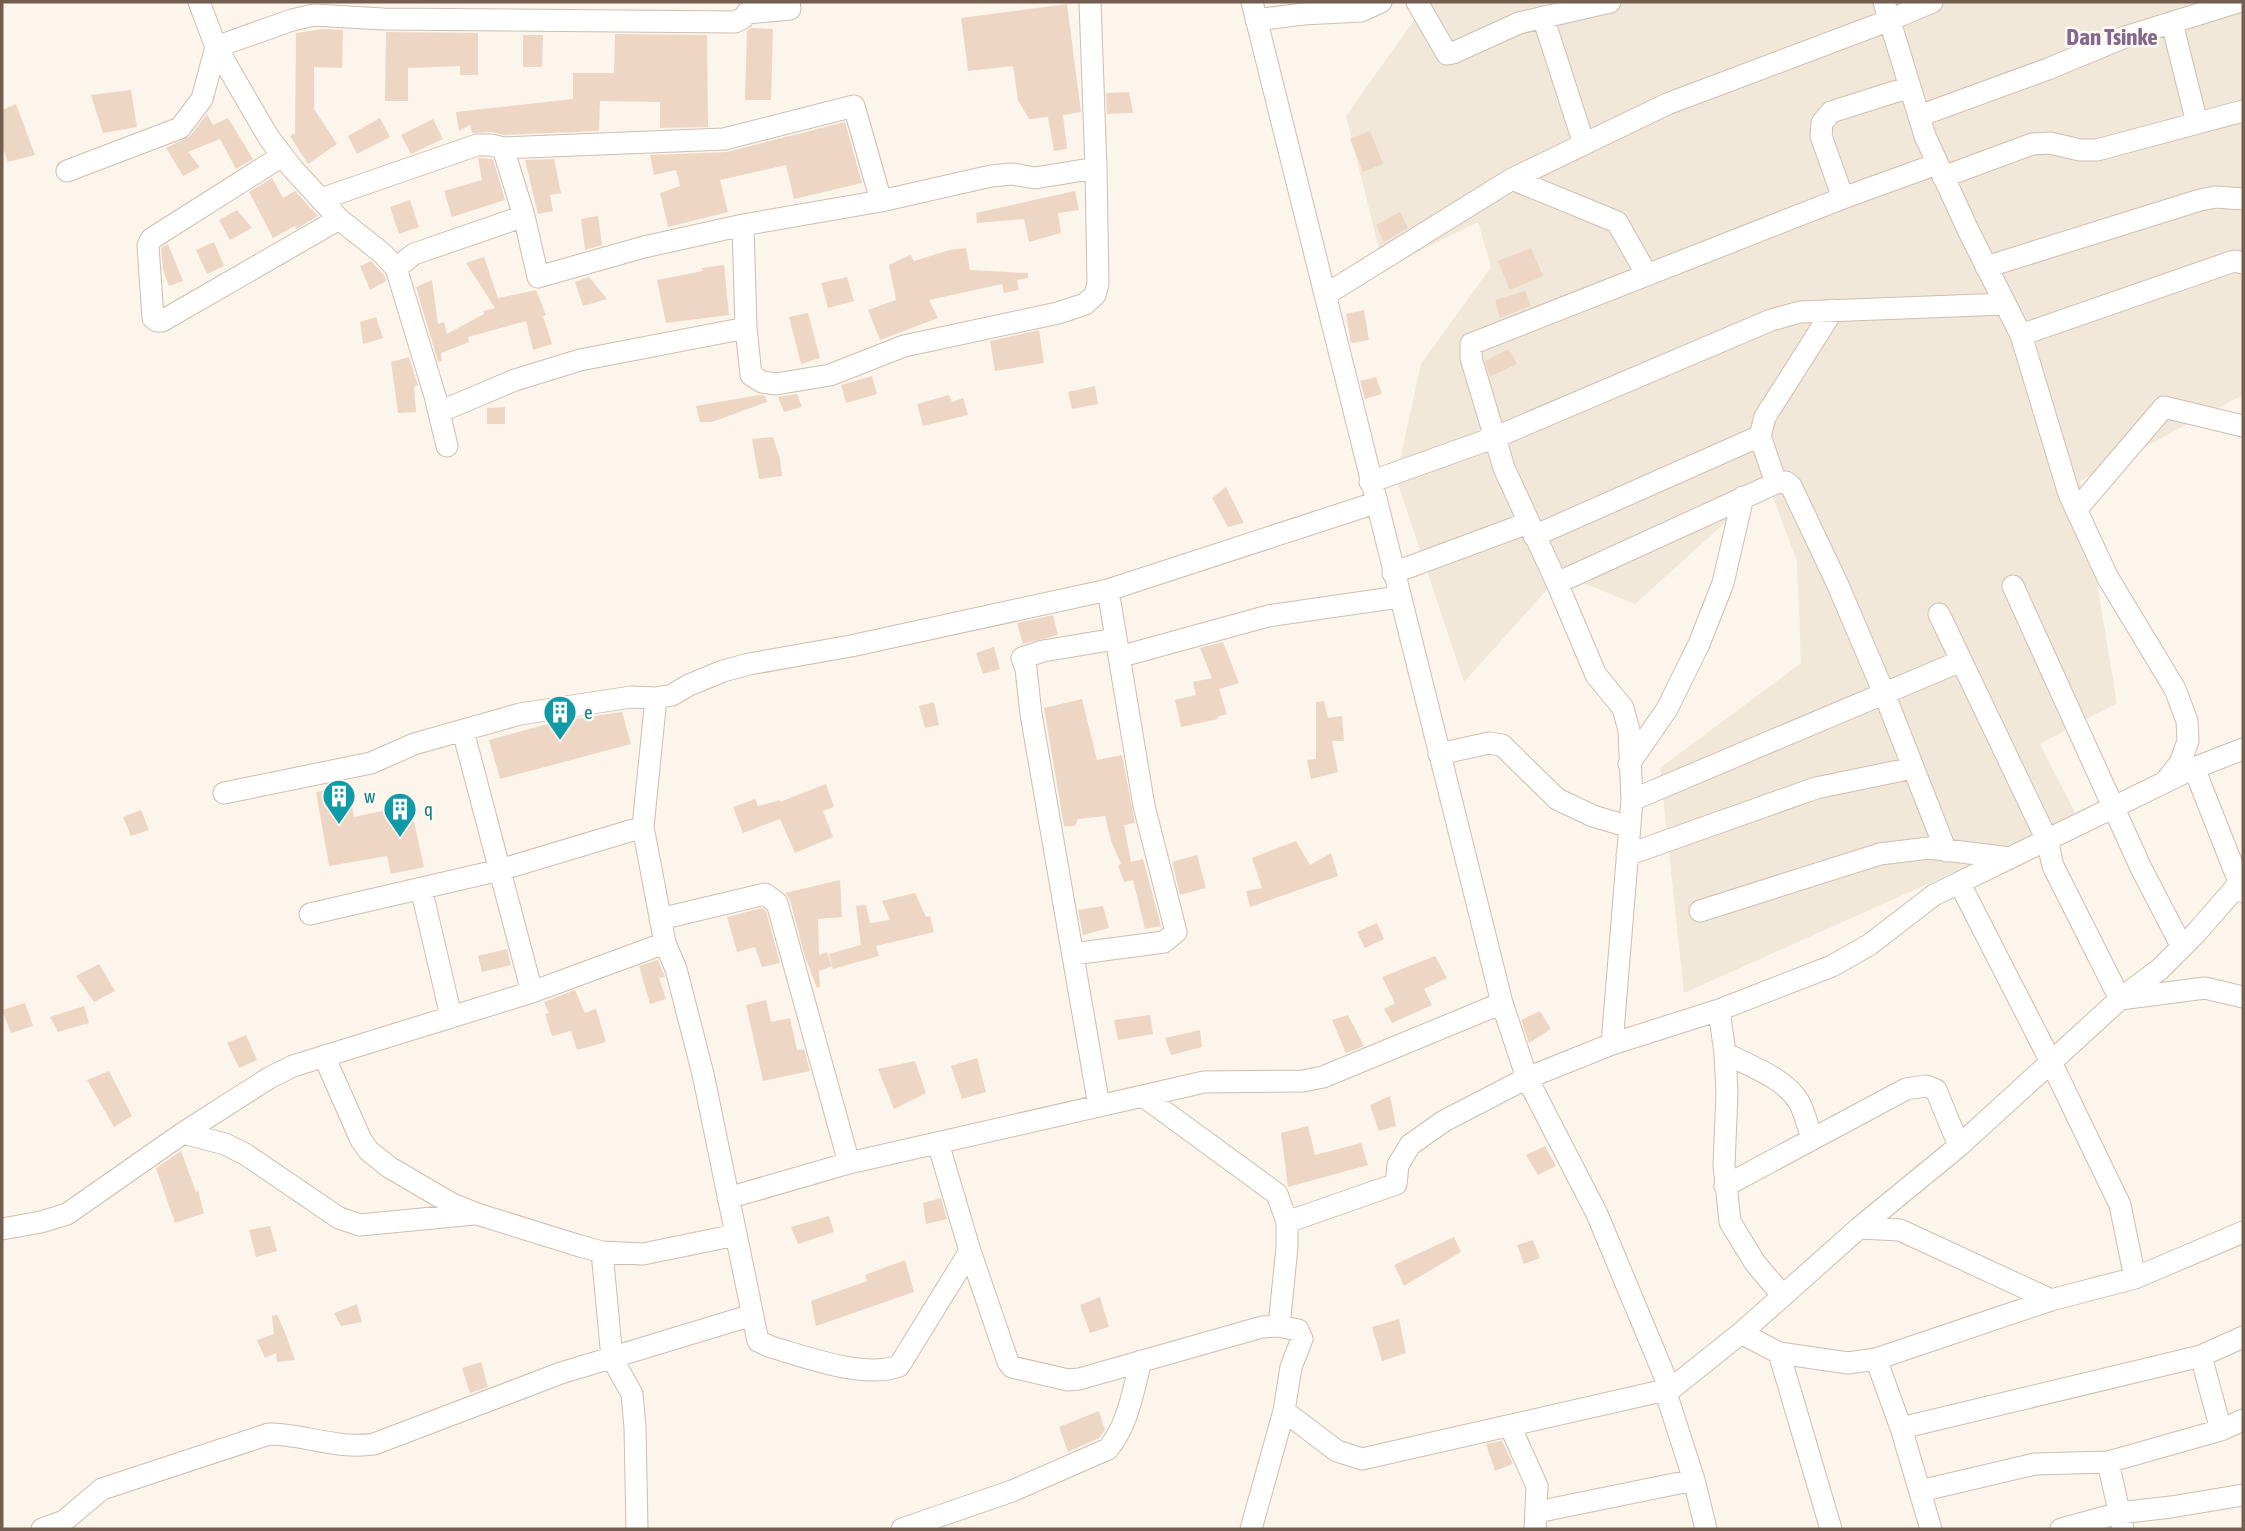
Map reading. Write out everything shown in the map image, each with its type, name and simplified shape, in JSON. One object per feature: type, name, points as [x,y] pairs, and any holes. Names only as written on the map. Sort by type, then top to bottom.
[{"type":"street","points":[[199,2],[216,47],[282,156],[339,219],[382,253],[396,268],[447,446]]},
{"type":"street","points":[[216,47],[314,15],[383,19],[705,12],[735,22],[747,13],[790,9],[789,2]]},
{"type":"street","points":[[743,225],[746,328],[751,375],[762,382],[776,384],[831,374],[904,346],[1058,313],[1085,304],[1095,295],[1098,284],[1090,2]]},
{"type":"street","points":[[1381,2],[1361,10],[1303,14],[1254,11],[1502,1003],[1527,1078],[1597,1214],[1668,1391],[1706,1529]]},
{"type":"street","points":[[1417,2],[1447,54],[1519,23],[1610,2]]},
{"type":"street","points":[[1325,295],[1512,179],[1584,144],[1667,104],[1887,11],[1932,2]]},
{"type":"street","points":[[1919,116],[2048,69],[2124,37],[2238,2]]},
{"type":"street","points":[[1887,11],[1919,116],[1940,170],[2021,335],[2069,494],[2108,578],[2175,689],[2187,721],[2188,741],[2180,763],[2164,784]]},
{"type":"street","points":[[1543,17],[1584,144]]},
{"type":"street","points":[[2172,23],[2197,123]]},
{"type":"street","points":[[66,171],[180,128],[202,99],[216,47]]},
{"type":"street","points":[[1843,198],[1821,136],[1822,123],[1831,112],[1910,87]]},
{"type":"street","points":[[321,199],[477,145],[503,148],[723,139],[854,106],[881,201]]},
{"type":"street","points":[[1612,1044],[1632,800],[1629,730],[1623,708],[1596,675],[1557,583],[1503,468],[1471,358],[1471,344],[1843,198],[2032,144],[2050,143],[2080,150],[2097,150],[2243,111]]},
{"type":"street","points":[[503,148],[524,216],[538,277],[644,247],[743,225],[881,201],[991,176],[1012,174],[1035,178],[1096,168]]},
{"type":"street","points":[[282,156],[151,239],[148,246],[153,318],[162,321],[339,219]]},
{"type":"street","points":[[1512,179],[1617,222],[1647,275]]},
{"type":"street","points":[[1986,267],[2200,200],[2216,197],[2243,199]]},
{"type":"street","points":[[396,268],[414,254],[524,216]]},
{"type":"street","points":[[2021,335],[2234,261],[2243,263]]},
{"type":"street","points":[[1370,482],[1496,437],[1771,320],[1800,312],[2005,304]]},
{"type":"street","points":[[1776,483],[1760,436],[1765,417],[1833,310]]},
{"type":"street","points":[[439,412],[514,380],[580,360],[746,328]]},
{"type":"street","points":[[2076,510],[2164,407],[2243,426]]},
{"type":"street","points":[[1393,573],[1531,530],[1760,436]]},
{"type":"street","points":[[1557,583],[1743,497],[1776,483],[1786,482],[1791,486],[1837,583],[1946,851]]},
{"type":"street","points":[[1629,764],[1667,709],[1695,653],[1723,583],[1743,497]]},
{"type":"street","points":[[224,793],[371,763],[414,744],[551,708],[631,697],[656,698],[672,695],[723,671],[749,664],[851,646],[1108,590],[1375,503]]},
{"type":"street","points":[[2013,586],[2141,868],[2182,947]]},
{"type":"street","points":[[1073,954],[1164,942],[1176,932],[1144,806],[1108,590]]},
{"type":"street","points":[[1099,1106],[1022,658],[1043,651],[1117,648],[1268,616],[1399,597]]},
{"type":"street","points":[[1939,614],[2047,840],[2053,866],[2120,999]]},
{"type":"street","points":[[1632,800],[1961,661]]},
{"type":"street","points":[[656,698],[643,827],[665,943],[676,969],[703,1074],[758,1341],[762,1345],[862,1370],[886,1371],[899,1366],[970,1251]]},
{"type":"street","points":[[463,731],[532,992]]},
{"type":"street","points":[[1439,754],[1489,744],[1502,746],[1557,799],[1593,816],[1630,827]]},
{"type":"street","points":[[1287,1222],[1396,1184],[1398,1165],[1410,1145],[1444,1121],[1527,1078],[1612,1044],[1719,1010],[1832,966],[1870,945],[1934,895],[2194,768],[2243,748]]},
{"type":"street","points":[[1627,855],[1816,788],[1913,768]]},
{"type":"street","points":[[1284,1411],[1337,1451],[1362,1459],[1668,1391],[1741,1333],[1859,1228],[1959,1146],[2120,999],[2160,969],[2242,885],[2194,768]]},
{"type":"street","points":[[310,914],[499,870],[643,827]]},
{"type":"street","points":[[1700,911],[1880,854],[1929,848],[2010,858]]},
{"type":"street","points":[[1960,884],[2120,1205],[2135,1278]]},
{"type":"street","points":[[421,888],[451,1017]]},
{"type":"street","points":[[660,919],[765,894],[777,903],[849,1163]]},
{"type":"street","points":[[2,1229],[67,1214],[183,1133],[269,1078],[293,1066],[532,992],[665,943]]},
{"type":"street","points":[[2120,999],[2205,988],[2243,997]]},
{"type":"street","points":[[729,1199],[849,1163],[1204,1082],[1303,1081],[1323,1077],[1502,1003]]},
{"type":"street","points":[[1719,1010],[1725,1053],[1725,1186],[1730,1222],[1755,1263],[1783,1296]]},
{"type":"street","points":[[1725,1053],[1786,1088],[1798,1102],[1812,1139]]},
{"type":"street","points":[[324,1056],[360,1140],[369,1151],[389,1167],[452,1204],[602,1252],[643,1254],[736,1235]]},
{"type":"street","points":[[1725,1186],[1906,1088],[1926,1086],[1936,1090],[1959,1146]]},
{"type":"street","points":[[1143,1096],[1277,1194],[1287,1222],[1279,1326]]},
{"type":"street","points":[[183,1133],[225,1144],[245,1154],[339,1218],[360,1225],[477,1214]]},
{"type":"street","points":[[938,1143],[970,1251],[1012,1367],[1068,1380],[1262,1327],[1279,1326],[1298,1330],[1302,1339],[1291,1367],[1284,1411],[1251,1529]]},
{"type":"street","points":[[1859,1228],[1900,1230],[2051,1300]]},
{"type":"street","points":[[1741,1333],[1779,1353],[1847,1363],[1876,1359],[2051,1300],[2135,1278],[2243,1232]]},
{"type":"street","points":[[602,1252],[612,1358],[632,1394],[638,1529]]},
{"type":"street","points":[[42,1529],[64,1521],[102,1489],[269,1434],[360,1447],[374,1444],[561,1373],[752,1315]]},
{"type":"street","points":[[1900,1428],[2201,1356],[2243,1337]]},
{"type":"street","points":[[1779,1353],[1831,1529]]},
{"type":"street","points":[[2201,1356],[2221,1430]]},
{"type":"street","points":[[1876,1359],[1931,1529]]},
{"type":"street","points":[[902,1529],[1012,1491],[1108,1449],[1117,1438],[1124,1422],[1142,1361]]},
{"type":"street","points":[[1920,1491],[2035,1464],[2108,1462],[2221,1430],[2243,1420]]},
{"type":"street","points":[[1510,1426],[1536,1486],[1536,1521],[1694,1480]]},
{"type":"street","points":[[2108,1462],[2121,1521]]},
{"type":"street","points":[[2061,1529],[2121,1521],[2171,1507],[2243,1495]]},
{"type":"shaded area","points":[[1427,2],[1543,2],[1551,14],[1586,2],[2243,2],[2243,395],[2080,481],[2117,703],[2040,744],[2077,817],[1684,993],[1660,768],[1801,663],[1797,561],[1768,484],[1635,604],[1561,574],[1464,682],[1396,478],[1421,364],[1491,267],[1478,222],[1384,269],[1346,116]]},
{"type":"building","points":[[1067,4],[1081,112],[1063,115],[1067,149],[1054,151],[1048,117],[1029,119],[1018,100],[1013,66],[968,71],[961,18]]},
{"type":"building","points":[[751,28],[773,29],[771,100],[745,100],[747,31]]},
{"type":"building","points":[[324,29],[343,30],[342,68],[314,67],[314,109],[337,144],[308,164],[290,136],[295,133],[296,33]]},
{"type":"building","points":[[386,32],[478,33],[478,75],[460,75],[460,66],[408,68],[408,101],[385,101]]},
{"type":"building","points":[[615,34],[707,35],[708,127],[660,128],[660,102],[600,101],[599,131],[504,135],[491,132],[472,133],[470,125],[459,131],[456,112],[573,99],[573,73],[614,73]]},
{"type":"building","points":[[523,35],[543,35],[542,67],[523,67]]},
{"type":"building","points":[[131,90],[137,127],[103,133],[91,95]]},
{"type":"building","points":[[1129,92],[1133,113],[1107,114],[1106,93]]},
{"type":"building","points":[[16,104],[35,155],[8,162],[2,146],[2,110]]},
{"type":"building","points":[[207,114],[213,125],[228,118],[253,159],[236,169],[220,139],[188,152],[200,167],[183,176],[166,148],[190,136]]},
{"type":"building","points":[[380,118],[390,137],[357,154],[348,136]]},
{"type":"building","points":[[433,119],[443,139],[411,154],[401,135]]},
{"type":"building","points":[[845,122],[862,183],[794,199],[786,165],[720,180],[728,212],[668,227],[660,193],[680,186],[676,170],[654,175],[650,155],[727,152]]},
{"type":"building","points":[[1370,131],[1383,164],[1363,172],[1350,139]]},
{"type":"building","points":[[478,158],[493,159],[505,200],[452,217],[444,191],[482,180]]},
{"type":"building","points":[[554,159],[561,193],[550,195],[553,211],[538,214],[525,160]]},
{"type":"building","points":[[272,178],[283,198],[295,191],[318,216],[273,238],[249,192]]},
{"type":"building","points":[[1075,191],[1079,210],[1058,213],[1061,233],[1029,242],[1024,219],[977,223],[976,213]]},
{"type":"building","points":[[410,200],[419,227],[399,234],[390,207]]},
{"type":"building","points":[[237,210],[252,228],[230,240],[219,220]]},
{"type":"building","points":[[1400,212],[1408,228],[1384,242],[1376,225]]},
{"type":"building","points":[[598,216],[602,245],[585,250],[581,219]]},
{"type":"building","points":[[214,242],[224,266],[207,274],[196,250]]},
{"type":"building","points":[[168,244],[183,281],[169,286],[163,270],[161,248]]},
{"type":"building","points":[[966,248],[970,270],[1028,273],[1028,278],[1017,280],[1019,290],[1004,293],[1002,284],[929,300],[938,318],[880,340],[868,310],[896,300],[889,265],[910,255],[914,261]]},
{"type":"building","points":[[1531,248],[1543,276],[1510,290],[1498,261]]},
{"type":"building","points":[[484,257],[498,298],[536,290],[546,315],[543,316],[552,344],[533,350],[526,321],[468,337],[469,342],[441,353],[442,361],[438,362],[416,287],[432,280],[438,324],[444,322],[447,334],[484,314],[483,311],[495,308],[466,263]]},
{"type":"building","points":[[371,261],[386,281],[370,290],[360,266]]},
{"type":"building","points":[[724,265],[729,315],[666,323],[657,280]]},
{"type":"building","points":[[589,277],[607,299],[583,306],[575,282]]},
{"type":"building","points":[[847,277],[854,301],[828,308],[821,283]]},
{"type":"building","points":[[1525,291],[1531,306],[1500,318],[1495,300]]},
{"type":"building","points":[[1364,310],[1369,340],[1351,343],[1346,314]]},
{"type":"building","points":[[808,313],[820,358],[801,364],[789,317]]},
{"type":"building","points":[[376,317],[383,338],[363,344],[360,322]]},
{"type":"building","points":[[1039,330],[1044,363],[995,371],[990,341]]},
{"type":"building","points":[[1509,349],[1517,364],[1490,377],[1485,361]]},
{"type":"building","points":[[409,357],[418,385],[414,387],[416,412],[398,413],[391,362]]},
{"type":"building","points":[[872,376],[877,394],[846,403],[841,385]]},
{"type":"building","points":[[1376,377],[1382,394],[1365,399],[1360,381]]},
{"type":"building","points":[[1095,386],[1098,404],[1072,409],[1068,392]]},
{"type":"building","points":[[797,394],[802,407],[784,412],[778,397]]},
{"type":"building","points":[[949,395],[952,402],[963,398],[968,415],[923,426],[917,404]]},
{"type":"building","points":[[765,396],[767,402],[712,422],[700,422],[696,406]]},
{"type":"building","points":[[505,407],[505,424],[487,424],[487,408]]},
{"type":"building","points":[[773,437],[782,476],[759,479],[752,439]]},
{"type":"building","points":[[1226,487],[1244,523],[1228,527],[1212,498]]},
{"type":"building","points":[[1053,615],[1058,635],[1023,644],[1017,623]]},
{"type":"building","points":[[1223,642],[1239,683],[1219,689],[1227,714],[1217,717],[1218,719],[1181,727],[1175,700],[1196,695],[1193,682],[1212,678],[1200,648]]},
{"type":"building","points":[[994,647],[1000,669],[983,674],[976,653]]},
{"type":"building","points":[[1082,699],[1097,760],[1122,755],[1135,823],[1124,825],[1131,862],[1143,859],[1161,926],[1145,929],[1133,880],[1124,882],[1105,816],[1078,819],[1075,826],[1064,826],[1044,708]]},
{"type":"building","points":[[1324,701],[1328,718],[1342,716],[1344,741],[1332,741],[1338,772],[1311,779],[1307,760],[1316,759],[1316,702]]},
{"type":"building","points":[[934,702],[939,725],[925,728],[919,706]]},
{"type":"building","name":"e","points":[[622,712],[631,744],[500,779],[489,740],[559,721]]},
{"type":"building","points":[[826,784],[834,807],[823,811],[833,837],[795,853],[780,819],[743,833],[733,807],[755,799],[758,806],[780,802]]},
{"type":"building","points":[[348,787],[354,817],[396,808],[393,798],[408,795],[424,867],[391,874],[387,856],[329,866],[316,792]]},
{"type":"building","points":[[141,810],[149,830],[131,836],[123,817]]},
{"type":"building","points":[[1296,841],[1310,865],[1331,853],[1338,876],[1250,907],[1246,891],[1262,888],[1252,858]]},
{"type":"building","points":[[1197,855],[1206,888],[1180,895],[1172,862]]},
{"type":"building","points":[[840,880],[842,917],[818,919],[819,955],[827,952],[832,966],[819,971],[820,987],[817,988],[805,957],[790,900],[785,893]]},
{"type":"building","points":[[915,893],[926,917],[930,916],[934,932],[876,946],[879,956],[833,969],[829,954],[861,945],[856,906],[866,905],[870,923],[890,920],[882,901]]},
{"type":"building","points":[[1103,906],[1109,928],[1083,935],[1078,910]]},
{"type":"building","points":[[762,908],[766,911],[780,963],[762,967],[755,947],[737,952],[727,917]]},
{"type":"building","points":[[1377,923],[1384,939],[1365,948],[1357,932]]},
{"type":"building","points":[[507,949],[511,965],[482,972],[478,956]]},
{"type":"building","points":[[1435,956],[1447,978],[1424,989],[1432,1005],[1392,1023],[1384,1009],[1395,1003],[1382,977]]},
{"type":"building","points":[[658,960],[665,977],[659,978],[666,999],[650,1004],[639,966]]},
{"type":"building","points":[[99,964],[115,991],[94,1002],[76,976]]},
{"type":"building","points":[[575,990],[585,1013],[596,1009],[606,1042],[577,1050],[571,1031],[552,1036],[545,1014],[549,1013],[544,1002]]},
{"type":"building","points":[[766,1000],[771,1022],[790,1018],[797,1050],[804,1049],[810,1071],[763,1081],[746,1005]]},
{"type":"building","points":[[25,1003],[33,1026],[11,1033],[2,1010]]},
{"type":"building","points":[[84,1006],[89,1023],[58,1032],[50,1017]]},
{"type":"building","points":[[1540,1011],[1551,1029],[1529,1043],[1521,1020]]},
{"type":"building","points":[[1150,1015],[1153,1034],[1118,1040],[1114,1020]]},
{"type":"building","points":[[1348,1015],[1364,1046],[1346,1053],[1332,1020]]},
{"type":"building","points":[[1200,1030],[1202,1047],[1171,1055],[1165,1038]]},
{"type":"building","points":[[246,1035],[257,1060],[239,1068],[227,1043]]},
{"type":"building","points":[[977,1058],[986,1092],[962,1099],[951,1066]]},
{"type":"building","points":[[915,1061],[926,1093],[894,1109],[878,1069]]},
{"type":"building","points":[[109,1071],[132,1116],[114,1127],[87,1080]]},
{"type":"building","points":[[1390,1096],[1396,1126],[1379,1131],[1370,1105]]},
{"type":"building","points":[[1308,1126],[1315,1155],[1361,1143],[1368,1165],[1288,1187],[1281,1133]]},
{"type":"building","points":[[1545,1146],[1556,1166],[1538,1175],[1526,1155]]},
{"type":"building","points":[[181,1151],[204,1213],[175,1223],[156,1168]]},
{"type":"building","points":[[941,1198],[947,1219],[926,1224],[923,1203]]},
{"type":"building","points":[[829,1216],[834,1232],[798,1244],[791,1227]]},
{"type":"building","points":[[270,1226],[277,1251],[256,1257],[249,1230]]},
{"type":"building","points":[[1454,1237],[1461,1252],[1404,1286],[1394,1265]]},
{"type":"building","points":[[1533,1240],[1540,1258],[1524,1264],[1517,1245]]},
{"type":"building","points":[[905,1260],[914,1292],[816,1326],[811,1301],[867,1281],[865,1275]]},
{"type":"building","points":[[1100,1297],[1109,1327],[1090,1333],[1080,1305]]},
{"type":"building","points":[[357,1304],[362,1322],[341,1326],[334,1313]]},
{"type":"building","points":[[277,1315],[295,1360],[277,1362],[276,1353],[265,1358],[257,1340],[274,1334],[272,1316]]},
{"type":"building","points":[[1399,1319],[1406,1353],[1382,1361],[1372,1327]]},
{"type":"building","points":[[481,1362],[488,1387],[470,1393],[462,1368]]},
{"type":"building","points":[[1099,1411],[1105,1430],[1099,1438],[1068,1452],[1059,1427]]},
{"type":"building","points":[[1502,1441],[1513,1464],[1495,1471],[1486,1444]]},
{"type":"place","name":"e","points":[[560,742]]},
{"type":"place","name":"w","points":[[339,826]]},
{"type":"place","name":"q","points":[[400,839]]},
{"type":"district","name":"Dan Tsinke","points":[[2112,37]]}]
